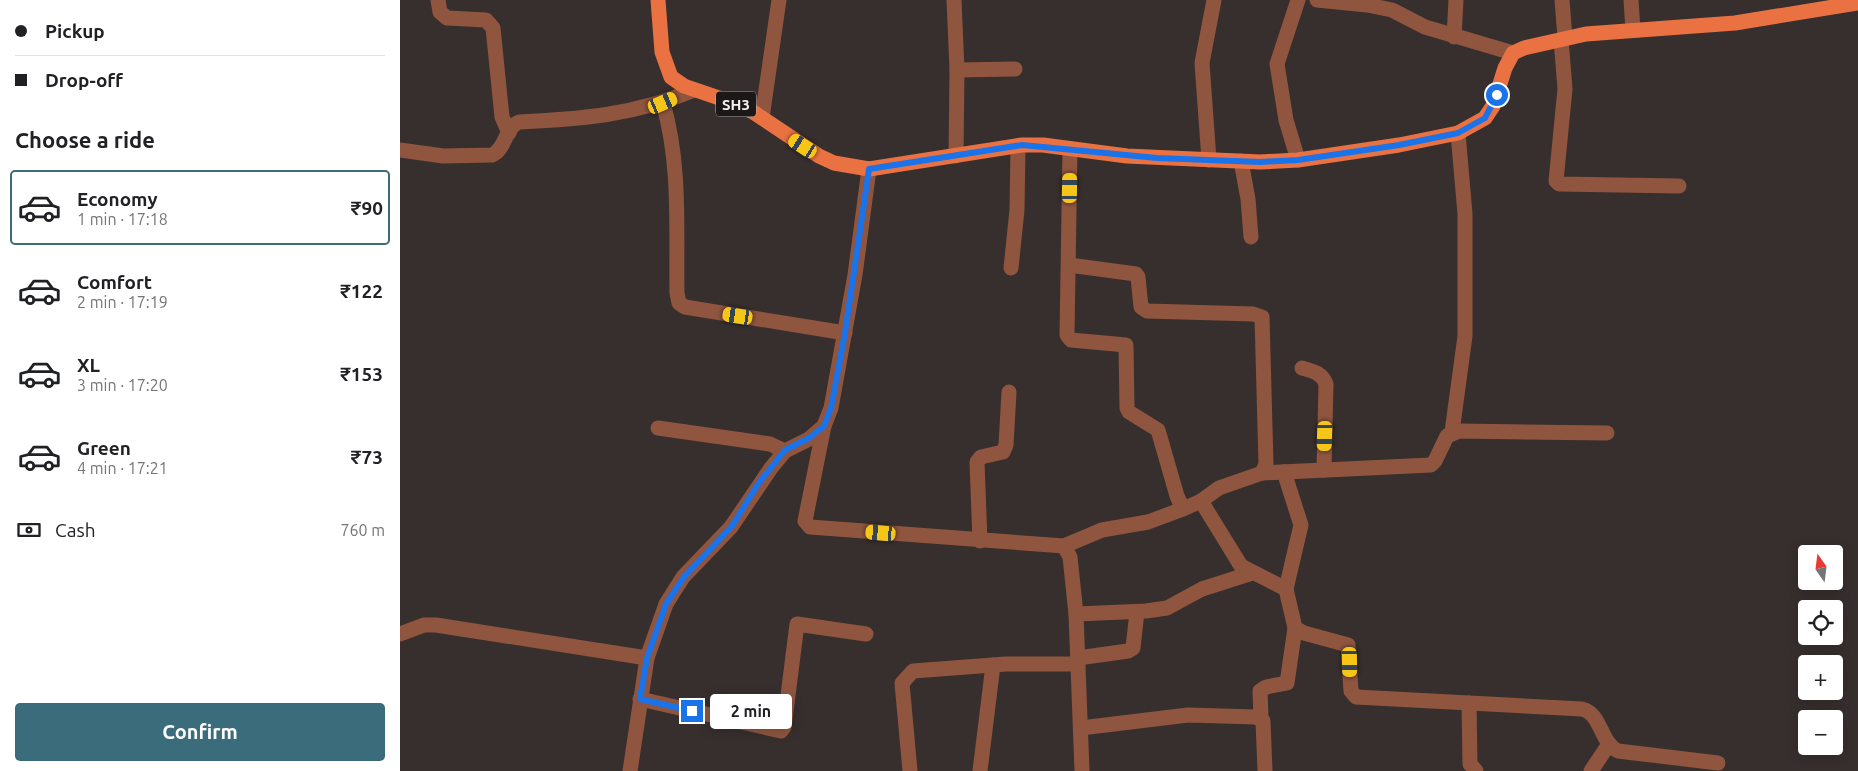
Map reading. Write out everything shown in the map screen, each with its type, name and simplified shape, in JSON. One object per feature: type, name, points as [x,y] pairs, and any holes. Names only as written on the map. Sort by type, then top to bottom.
[{"type":"main road","name":"SH3","points":[[658,0],[660,38],[667,72],[677,82],[694,90],[728,101],[762,118],[819,156],[834,163],[869,169],[1018,146],[1043,145],[1126,156],[1241,161],[1298,160],[1399,145],[1458,133],[1485,118],[1492,106],[1505,68],[1513,53]]},
{"type":"main road","points":[[1513,53],[1540,42],[1563,38],[1632,30],[1735,23],[1839,2],[1858,3]]},
{"type":"street","points":[[438,0],[440,12],[447,18],[486,20],[493,28],[502,117],[509,133]]},
{"type":"street","points":[[762,118],[779,0]]},
{"type":"street","points":[[954,0],[957,70],[956,156]]},
{"type":"street","points":[[1209,160],[1202,64],[1214,0]]},
{"type":"street","points":[[1298,0],[1277,64],[1286,120],[1298,160]]},
{"type":"street","points":[[1317,0],[1392,10],[1425,28],[1513,53]]},
{"type":"street","points":[[1454,37],[1456,0]]},
{"type":"street","points":[[1562,0],[1565,89],[1556,181],[1559,184],[1679,186]]},
{"type":"street","points":[[1631,0],[1632,30]]},
{"type":"street","points":[[957,70],[1015,69]]},
{"type":"street","points":[[400,150],[443,156],[492,156],[498,152],[512,126],[519,122],[574,119],[629,112],[663,103],[694,90]]},
{"type":"street","points":[[663,103],[676,164],[679,303],[685,307],[845,333]]},
{"type":"street","points":[[1452,432],[1465,336],[1465,214],[1458,133]]},
{"type":"street","points":[[1011,268],[1017,210],[1018,146]]},
{"type":"street","points":[[1070,149],[1067,335],[1071,340],[1126,345],[1127,408],[1129,412],[1158,430],[1177,496],[1183,509]]},
{"type":"street","points":[[1241,161],[1248,199],[1251,238]]},
{"type":"street","points":[[869,169],[845,333],[831,408],[824,426],[805,520],[807,525],[980,541],[1064,546],[1102,530],[1148,522],[1201,501],[1219,488],[1262,473],[1431,464],[1435,461],[1447,436],[1452,432],[1607,434]]},
{"type":"street","points":[[1069,265],[1136,274],[1142,307],[1147,311],[1253,314],[1262,317],[1266,464],[1262,473]]},
{"type":"street","points":[[1302,368],[1317,372],[1324,378],[1326,384],[1324,470]]},
{"type":"street","points":[[980,541],[977,462],[981,457],[1003,452],[1006,445],[1009,392]]},
{"type":"street","points":[[630,771],[647,658],[666,604],[684,577],[732,526],[758,484],[785,450],[809,438],[824,426]]},
{"type":"street","points":[[658,428],[770,444],[785,450]]},
{"type":"street","points":[[1265,771],[1263,721],[1260,718],[1260,691],[1266,686],[1287,683],[1295,628],[1286,589],[1301,525],[1284,472]]},
{"type":"street","points":[[1201,501],[1241,566],[1286,589]]},
{"type":"street","points":[[1064,546],[1070,557],[1076,614],[1082,771]]},
{"type":"street","points":[[1076,614],[1137,612],[1167,608],[1202,589],[1252,573]]},
{"type":"street","points":[[910,771],[902,694],[902,683],[907,675],[913,671],[1078,661],[1128,651],[1133,648],[1137,612]]},
{"type":"street","points":[[640,699],[781,731],[784,727],[798,624],[866,634]]},
{"type":"street","points":[[400,634],[424,625],[436,625],[647,658]]},
{"type":"street","points":[[1295,628],[1304,633],[1348,645],[1351,691],[1356,697],[1588,710],[1609,744],[1618,751],[1718,763]]},
{"type":"street","points":[[980,771],[993,665]]},
{"type":"street","points":[[1468,703],[1470,764],[1474,771]]},
{"type":"street","points":[[1081,728],[1188,715],[1260,718]]},
{"type":"street","points":[[1591,771],[1609,744]]},
{"type":"route","points":[[692,711],[640,699],[647,658],[666,604],[684,577],[732,526],[758,484],[785,450],[809,438],[824,426],[831,408],[845,333],[869,169],[1022,145],[1043,145],[1097,153],[1157,158],[1260,162],[1298,160],[1399,145],[1458,133],[1485,118],[1497,95]]}]
